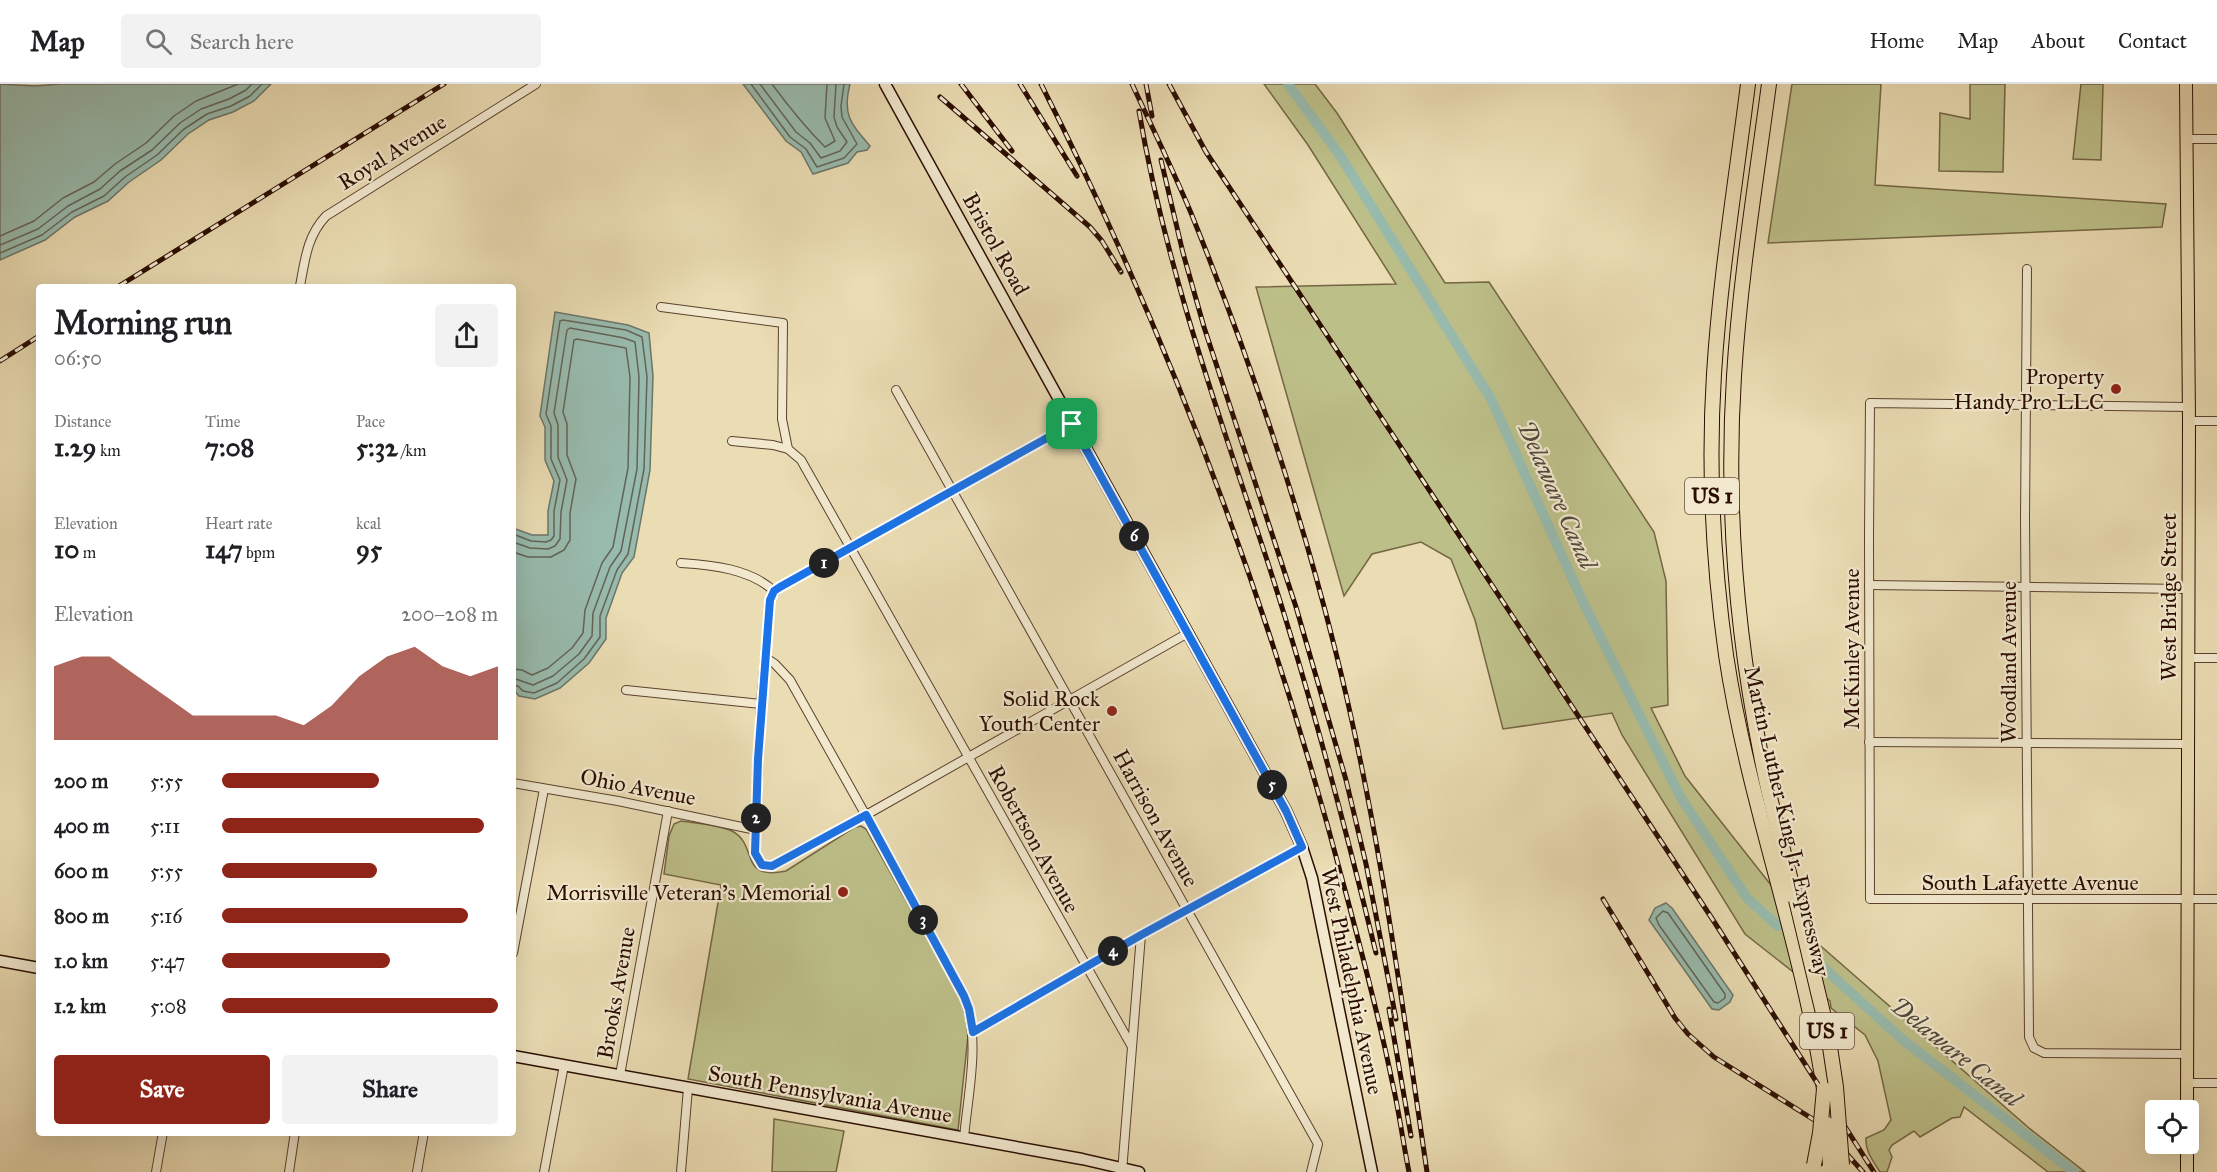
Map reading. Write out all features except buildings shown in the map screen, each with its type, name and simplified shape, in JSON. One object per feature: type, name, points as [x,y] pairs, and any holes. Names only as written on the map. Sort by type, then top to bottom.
[{"type":"highway","name":"Martin Luther King Jr. Expressway","points":[[1748,84],[1716,341],[1712,423],[1713,516],[1718,586],[1732,689],[1749,769],[1830,1044],[1838,1104],[1836,1168]]},
{"type":"highway","name":"Martin Luther King Jr. Expressway","points":[[1769,84],[1736,354],[1732,411],[1733,515],[1740,617],[1754,721],[1810,1011],[1836,1168]]},
{"type":"highway","points":[[1813,1168],[1820,1133],[1824,1089]]},
{"type":"main road","name":"Bristol Road","points":[[885,84],[1072,424]]},
{"type":"main road","name":"West Bridge Street","points":[[2186,84],[2189,407],[2187,1100]]},
{"type":"main road","name":"West Philadelphia Avenue","points":[[1072,424],[1286,811],[1302,847],[1317,900],[1372,1172]]},
{"type":"main road","points":[[0,961],[36,967]]},
{"type":"main road","name":"South Pennsylvania Avenue","points":[[516,1057],[1082,1159],[1122,1171],[1139,1172]]},
{"type":"main road","points":[[2187,1154],[2187,1172]]},
{"type":"street","name":"Royal Avenue","points":[[300,284],[313,232],[326,216],[536,84]]},
{"type":"street","points":[[2187,139],[2217,139]]},
{"type":"street","name":"Woodland Avenue","points":[[2027,269],[2025,586],[2029,1037],[2039,1052],[2044,1053],[2187,1054]]},
{"type":"street","name":"Robertson Avenue","points":[[661,307],[783,324],[782,419],[788,449],[801,460],[1131,1045]]},
{"type":"street","name":"Harrison Avenue","points":[[897,390],[1318,1144],[1311,1172]]},
{"type":"street","name":"McKinley Avenue","points":[[1870,899],[1870,403],[2026,406]]},
{"type":"street","points":[[2026,406],[2189,407]]},
{"type":"street","points":[[2189,421],[2217,420]]},
{"type":"street","points":[[1072,424],[774,591],[770,600],[761,704],[757,859],[762,865],[772,866],[1188,633]]},
{"type":"street","points":[[732,441],[773,445],[788,449]]},
{"type":"street","points":[[681,562],[718,567],[750,575],[774,591]]},
{"type":"street","points":[[1869,585],[2188,589]]},
{"type":"street","points":[[765,657],[790,680],[964,996],[973,1032],[964,1138]]},
{"type":"street","points":[[2188,658],[2217,658]]},
{"type":"street","points":[[626,690],[761,704]]},
{"type":"street","points":[[1869,742],[2189,744]]},
{"type":"street","name":"Ohio Avenue","points":[[516,784],[668,811],[756,830]]},
{"type":"street","points":[[516,937],[544,789]]},
{"type":"street","name":"Brooks Avenue","points":[[620,1075],[668,811]]},
{"type":"street","points":[[973,1032],[1085,966],[1302,847]]},
{"type":"street","name":"South Lafayette Avenue","points":[[1870,899],[2217,899]]},
{"type":"street","points":[[1122,1171],[1141,935]]},
{"type":"street","points":[[544,1172],[564,1065]]},
{"type":"street","points":[[2187,1083],[2217,1083]]},
{"type":"street","points":[[681,1172],[688,1088]]},
{"type":"street","points":[[156,1172],[162,1136]]},
{"type":"street","points":[[289,1172],[294,1136]]},
{"type":"street","points":[[417,1172],[423,1136]]},
{"type":"green space","points":[[1264,84],[1315,84],[1337,113],[1445,283],[1489,282],[1654,532],[1666,581],[1668,705],[1651,708],[1685,776],[1815,941],[2029,1128],[2085,1172],[2048,1172],[1964,1107],[1960,1117],[1952,1118],[1920,1137],[1914,1131],[1892,1145],[1889,1150],[1892,1157],[1887,1172],[1880,1172],[1868,1152],[1866,1138],[1884,1130],[1891,1120],[1878,1061],[1865,1035],[1831,1008],[1830,1001],[1745,934],[1622,735],[1612,713],[1503,729],[1475,620],[1451,559],[1421,542],[1372,554],[1344,596],[1256,287],[1396,284],[1308,145]]},
{"type":"green space","points":[[1792,84],[1881,84],[1875,185],[2166,204],[2162,227],[1768,243]]},
{"type":"green space","points":[[1970,84],[2005,84],[2003,172],[1939,171],[1940,113],[1970,119]]},
{"type":"green space","points":[[2081,84],[2103,84],[2101,160],[2073,159]]},
{"type":"green space","points":[[681,821],[732,831],[740,837],[755,866],[761,871],[771,873],[786,871],[855,827],[861,826],[866,829],[957,992],[965,1013],[968,1036],[958,1130],[688,1079],[721,885],[664,874],[669,836],[674,824]]},
{"type":"green space","points":[[774,1119],[844,1131],[836,1172],[772,1172]]},
{"type":"water","points":[[0,84],[35,86],[271,84],[254,101],[233,112],[209,120],[188,134],[161,160],[129,182],[108,201],[75,217],[45,240],[0,260]]},
{"type":"water","points":[[743,84],[850,84],[847,104],[850,118],[870,146],[867,150],[857,152],[848,163],[813,174],[801,152],[786,141]]},
{"type":"water","points":[[555,312],[628,325],[649,333],[653,376],[650,470],[634,557],[622,573],[606,618],[606,639],[589,663],[560,688],[535,699],[519,696],[516,692],[516,529],[532,535],[548,535],[548,511],[554,481],[545,460],[545,427],[540,416]]},
{"type":"water","points":[[1666,903],[1672,908],[1733,995],[1730,1002],[1719,1010],[1712,1009],[1649,920],[1655,908]]},
{"type":"waterway","name":"Delaware Canal","points":[[1288,84],[1339,154],[1491,399],[1582,600],[1681,798],[1747,898],[1778,926]]},
{"type":"waterway","name":"Delaware Canal","points":[[1815,960],[1903,1040],[2074,1172]]},
{"type":"railway","points":[[122,284],[444,84]]},
{"type":"railway","points":[[961,84],[1012,151]]},
{"type":"railway","points":[[1020,84],[1077,176]]},
{"type":"railway","points":[[1041,84],[1133,279],[1175,378],[1251,580],[1316,786],[1370,985],[1397,1104],[1409,1172]]},
{"type":"railway","points":[[1132,84],[1191,213],[1232,319],[1288,481],[1320,590],[1350,710],[1376,841],[1427,1172]]},
{"type":"railway","points":[[1146,84],[1152,116]]},
{"type":"railway","points":[[1169,84],[1206,152],[1713,920],[1874,1172]]},
{"type":"railway","points":[[940,97],[1090,227],[1102,241],[1121,272]]},
{"type":"railway","points":[[1139,111],[1150,168],[1178,282],[1312,706],[1376,953]]},
{"type":"railway","points":[[1161,160],[1183,253],[1204,327],[1296,607],[1346,780],[1366,864],[1396,1019]]},
{"type":"railway","points":[[0,361],[36,338]]},
{"type":"railway","points":[[1603,899],[1675,1018],[1688,1034],[1714,1057],[1819,1123],[1863,1172]]},
{"type":"railway","points":[[1389,1009],[1411,1136]]},
{"type":"place","name":"Property Handy Pro LLC","points":[[2116,389]]},
{"type":"place","name":"Solid Rock Youth Center","points":[[1112,711]]},
{"type":"place","name":"Morrisville Veteran's Memorial","points":[[843,892]]},
{"type":"route","points":[[1072,424],[1286,811],[1302,847],[1085,966],[973,1032],[964,996],[866,815],[772,866],[762,865],[757,859],[755,853],[758,759],[770,600],[774,591],[780,587],[1072,424]]}]
